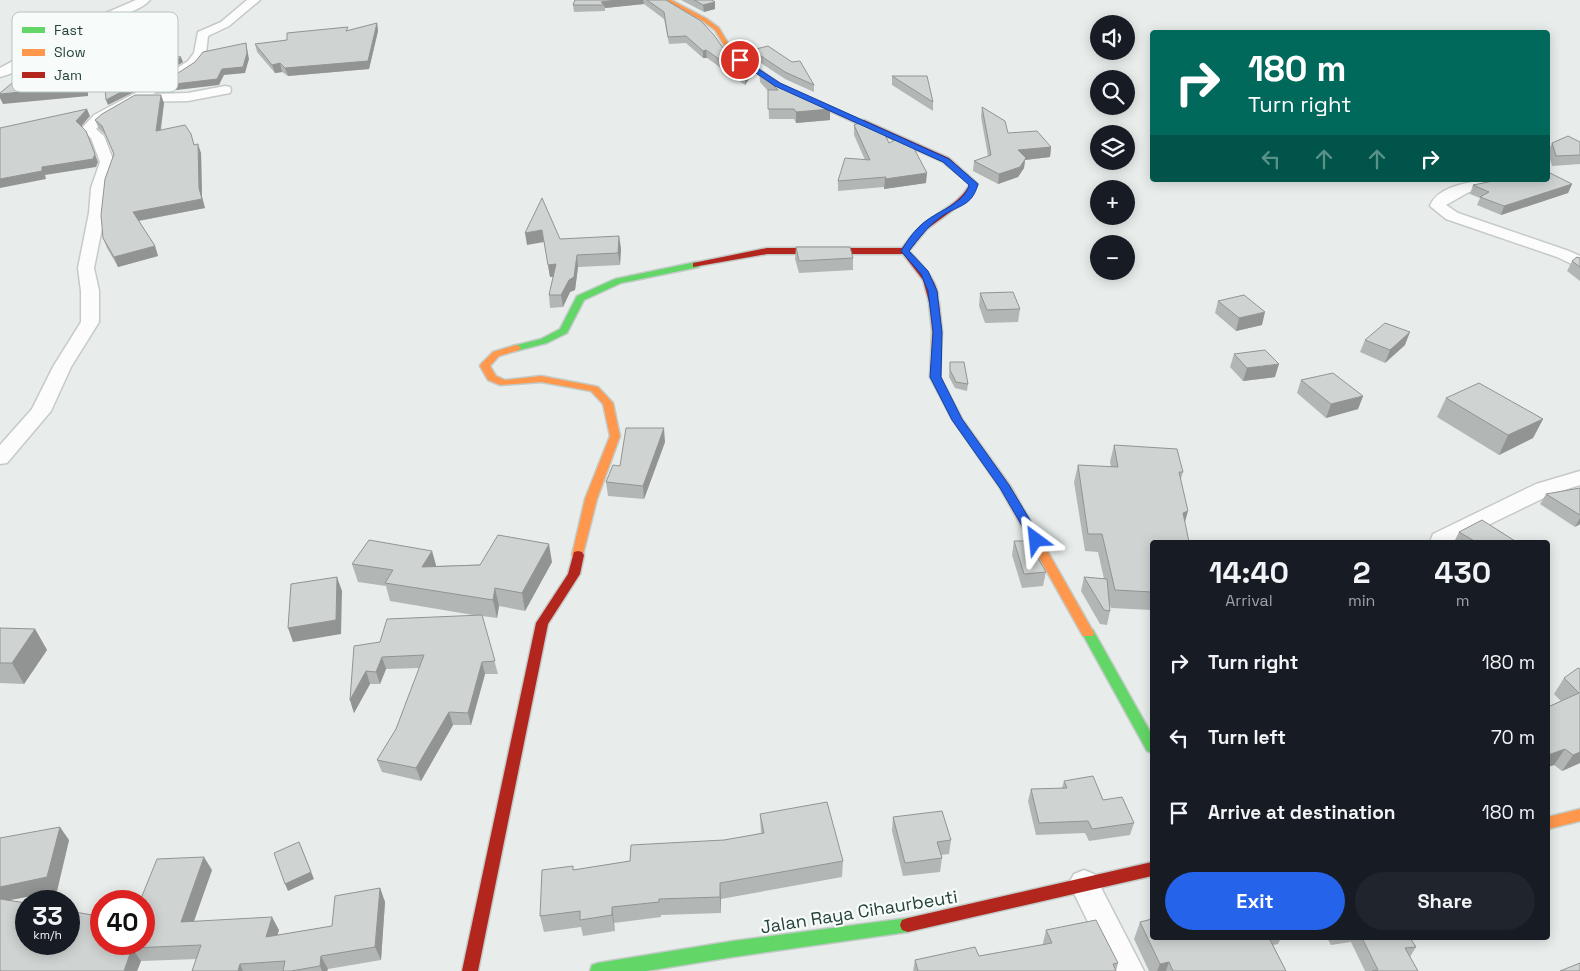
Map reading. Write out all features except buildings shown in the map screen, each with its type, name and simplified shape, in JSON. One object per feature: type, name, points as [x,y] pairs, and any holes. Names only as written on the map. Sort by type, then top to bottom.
[{"type":"main road","points":[[666,0],[705,20],[717,30],[730,51],[771,81],[946,160],[974,184],[971,194],[957,206],[940,214],[921,229],[905,251]]},
{"type":"main road","points":[[470,971],[542,623],[574,574],[591,499],[615,436],[608,403],[594,389],[541,379],[504,383],[492,378],[485,366],[496,354],[544,342],[564,331],[580,298],[618,281],[767,251],[905,251],[925,273],[933,291],[938,332],[936,377],[957,420],[1005,487],[1150,741]]},
{"type":"main road","points":[[1550,822],[1580,815]]},
{"type":"main road","name":"Jalan Raya Cihaurbeuti","points":[[598,971],[732,960],[926,923],[1084,884],[1150,870]]},
{"type":"street","points":[[123,12],[144,0]]},
{"type":"street","points":[[178,74],[192,64],[200,52],[202,34],[225,24],[254,0]]},
{"type":"street","points":[[132,98],[188,96],[225,90]]},
{"type":"street","points":[[0,458],[41,411],[62,367],[90,322],[90,291],[86,268],[97,213],[99,188],[107,162],[97,136],[88,129],[99,118],[144,92]]},
{"type":"street","points":[[1501,182],[1465,188],[1440,200],[1438,206],[1452,216],[1563,254],[1580,262]]},
{"type":"street","points":[[1441,540],[1544,489],[1580,478]]},
{"type":"street","points":[[1084,884],[1128,971]]},
{"type":"traffic: fast","points":[[516,348],[544,341],[564,331],[580,298],[618,281],[696,265]]},
{"type":"traffic: fast","points":[[1088,633],[1150,743]]},
{"type":"traffic: fast","points":[[598,971],[733,949],[908,925]]},
{"type":"traffic: slow","points":[[666,0],[705,20],[717,29],[730,51],[778,85],[861,122]]},
{"type":"traffic: slow","points":[[934,302],[937,332],[935,377],[957,419],[1005,487],[1088,633]]},
{"type":"traffic: slow","points":[[516,348],[496,354],[485,366],[492,378],[504,383],[541,379],[594,389],[608,403],[615,436],[591,499],[578,555]]},
{"type":"traffic: slow","points":[[1550,822],[1580,815]]},
{"type":"traffic: jam","points":[[861,122],[946,160],[974,184],[960,202],[921,230],[905,251],[928,280],[934,302]]},
{"type":"traffic: jam","points":[[696,265],[767,251],[905,251]]},
{"type":"traffic: jam","points":[[470,971],[542,623],[574,574],[578,555]]},
{"type":"traffic: jam","points":[[908,925],[1150,869]]},
{"type":"route","points":[[740,60],[778,85],[822,103],[946,160],[974,184],[971,194],[957,206],[940,214],[921,229],[905,251],[925,273],[933,291],[938,332],[936,377],[957,420],[1005,487],[1036,540]]}]
